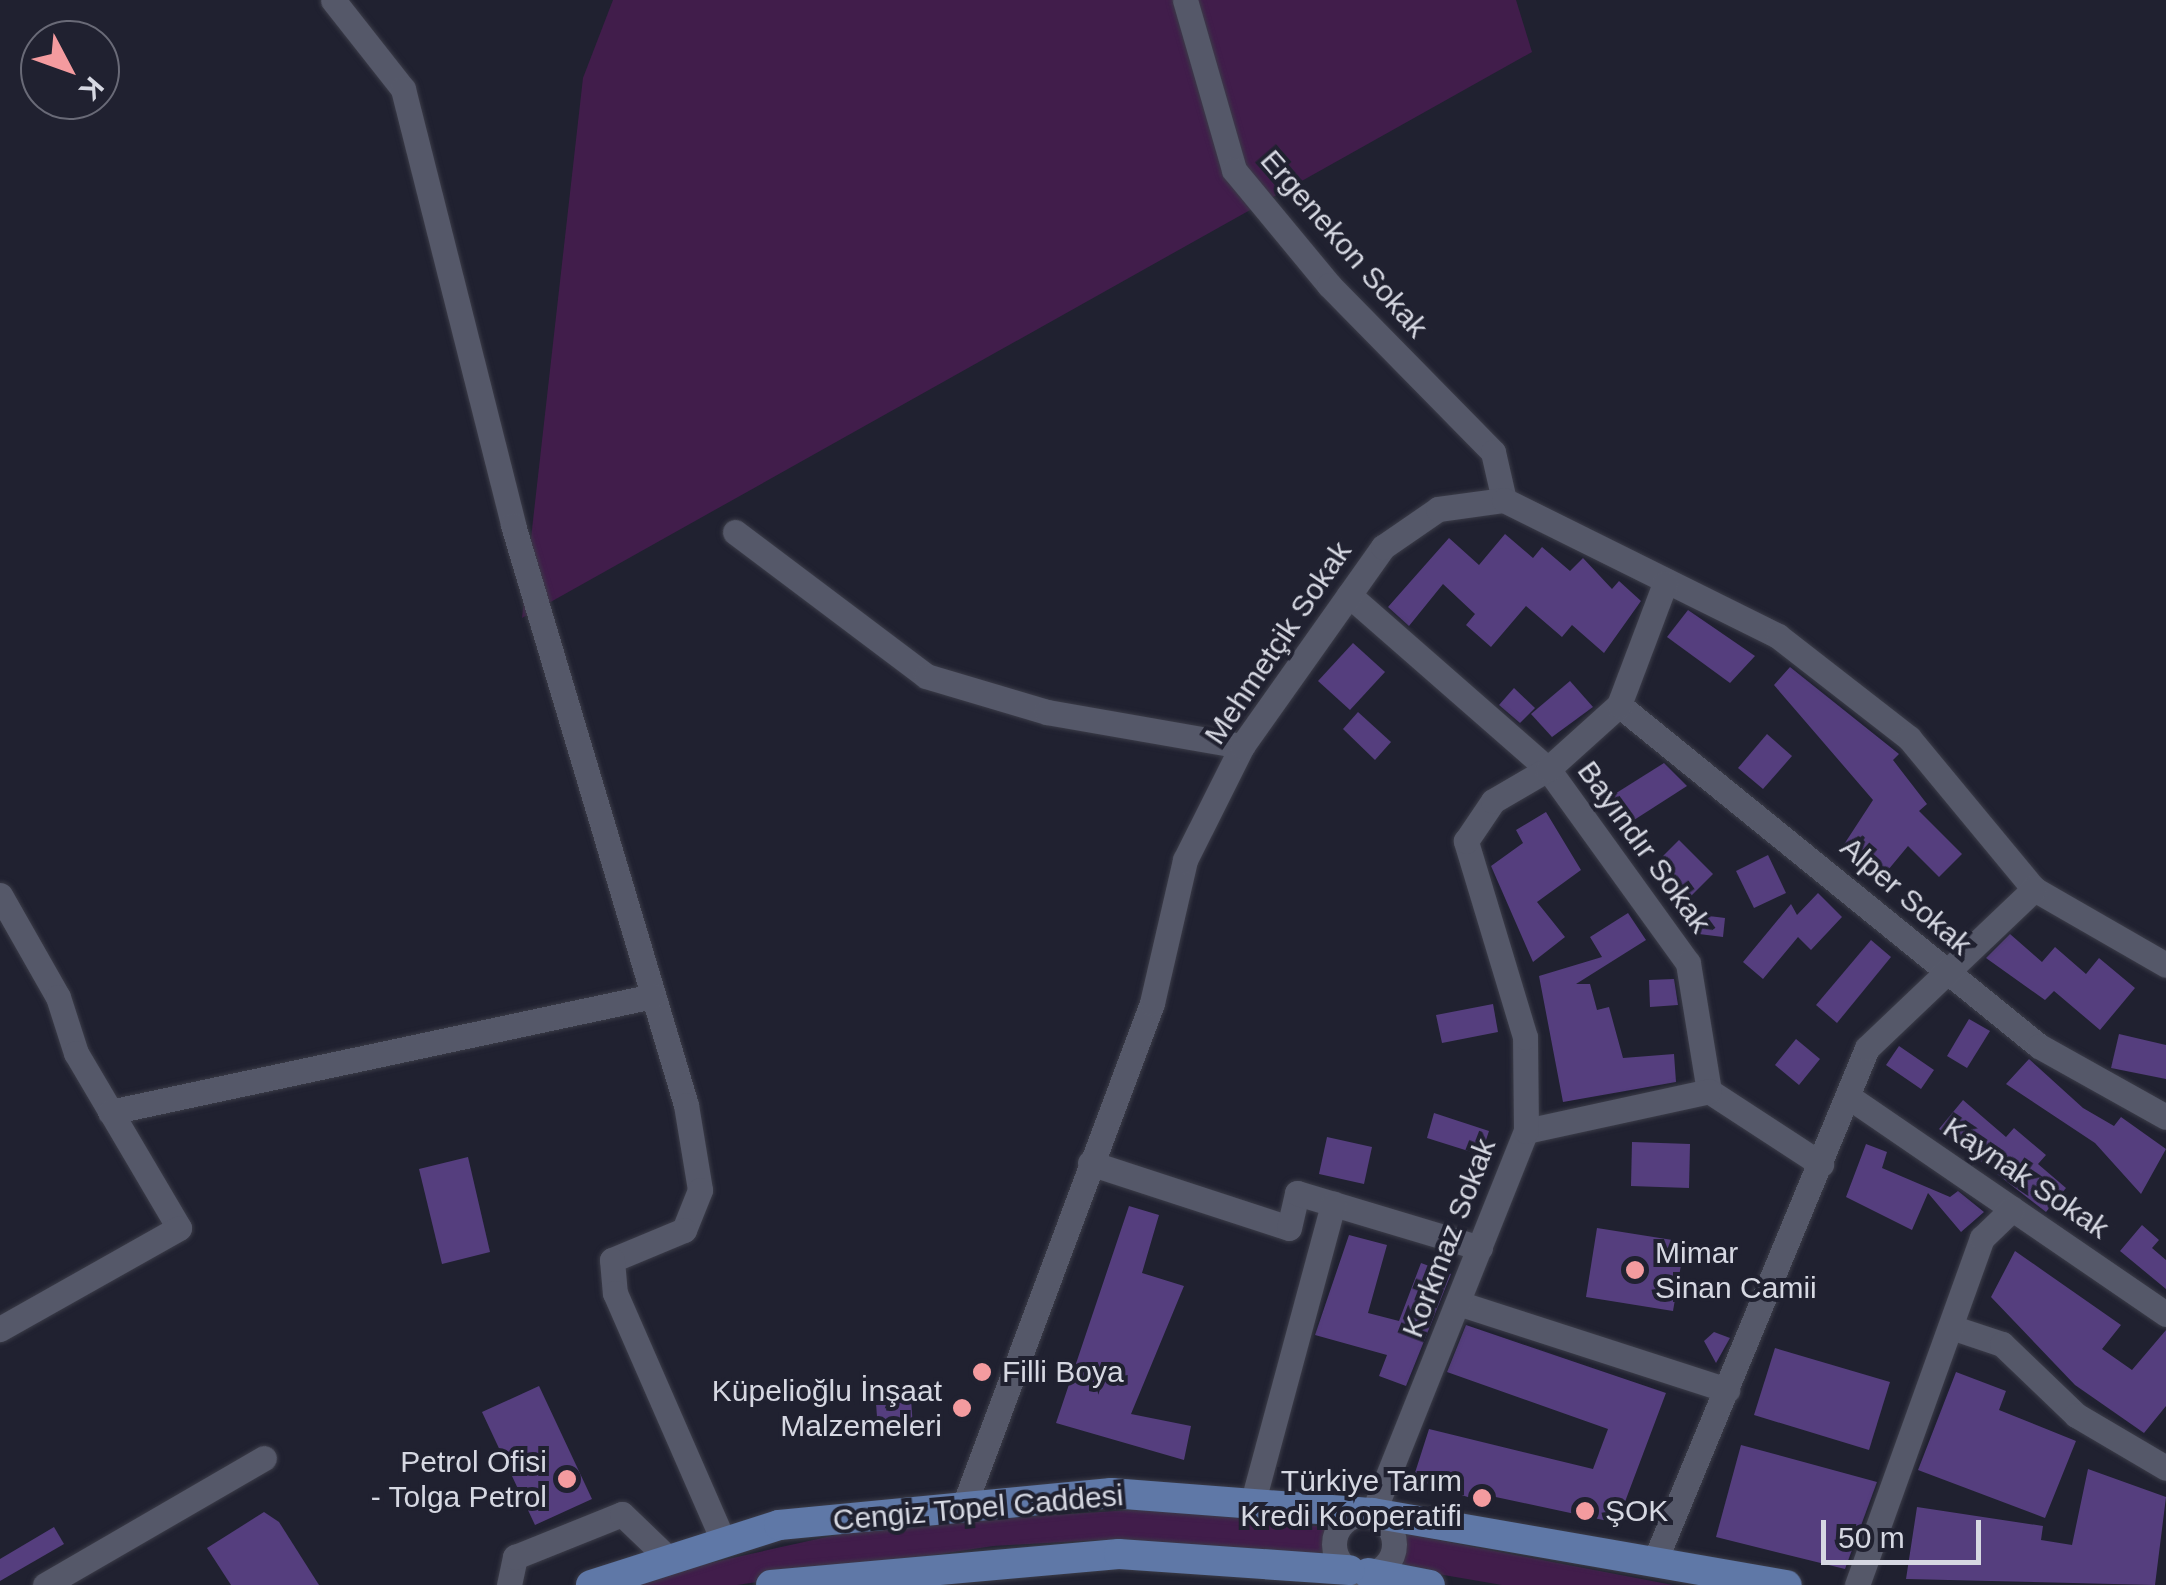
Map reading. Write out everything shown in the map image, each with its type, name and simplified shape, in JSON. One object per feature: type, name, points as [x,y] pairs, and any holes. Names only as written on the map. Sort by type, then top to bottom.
[{"type":"main road","name":"Cengiz Topel Caddesi","points":[[590,1585],[779,1526],[965,1503],[1111,1494],[1253,1501],[1373,1513],[1788,1585]]},
{"type":"main road","name":"Cengiz Topel Caddesi","points":[[771,1585],[1118,1554],[1430,1585]]},
{"type":"street","points":[[334,0],[403,89],[513,525],[653,996],[700,1190],[684,1230],[612,1260],[615,1292],[724,1543]]},
{"type":"street","name":"Ergenekon Sokak","points":[[1185,0],[1234,170],[1329,285],[1494,452],[1504,500]]},
{"type":"street","points":[[1504,500],[1778,636],[1909,738],[2034,889],[2166,965]]},
{"type":"street","name":"Mehmetçik Sokak","points":[[965,1503],[1152,1003],[1185,860],[1242,746],[1383,547],[1438,509],[1504,500]]},
{"type":"street","points":[[735,532],[926,676],[1047,712],[1242,746]]},
{"type":"street","name":"Korkmaz Sokak","points":[[1373,1513],[1526,1132],[1526,1037],[1466,841],[1493,801],[1548,769],[1618,704],[1665,583]]},
{"type":"street","name":"Bayındır Sokak","points":[[1349,595],[1548,769],[1688,962],[1708,1091]]},
{"type":"street","name":"Alper Sokak","points":[[1618,704],[1746,799],[1940,970],[2039,1046],[2166,1117]]},
{"type":"street","points":[[1654,1563],[1867,1048],[1940,970],[2034,889]]},
{"type":"street","points":[[0,895],[110,1112],[179,1228],[0,1329]]},
{"type":"street","points":[[110,1112],[653,996]]},
{"type":"street","points":[[1526,1132],[1708,1091],[1821,1164]]},
{"type":"street","name":"Kaynak Sokak","points":[[1850,1096],[2166,1314]]},
{"type":"street","points":[[1090,1162],[1289,1228],[1297,1193],[1480,1248]]},
{"type":"street","points":[[1253,1501],[1334,1204]]},
{"type":"street","points":[[1857,1585],[1982,1238],[2012,1209]]},
{"type":"street","points":[[1458,1303],[1726,1390]]},
{"type":"street","points":[[1951,1327],[2002,1344],[2076,1416],[2166,1468]]},
{"type":"street","points":[[45,1585],[264,1458]]},
{"type":"street","points":[[1373,1513],[1394,1547],[1362,1576],[1336,1536],[1347,1520],[1373,1513]]},
{"type":"street","points":[[509,1585],[514,1557],[622,1514],[670,1560]]},
{"type":"shaded area","points":[[613,0],[1516,0],[1532,52],[522,618],[583,78]]},
{"type":"shaded area","points":[[1146,1509],[1326,1527],[1322,1555],[1100,1540],[993,1546],[737,1585],[610,1585],[872,1527]]},
{"type":"shaded area","points":[[1401,1533],[1673,1585],[1502,1585],[1397,1567]]},
{"type":"building","points":[[1505,534],[1533,558],[1542,547],[1570,571],[1583,558],[1612,589],[1619,581],[1641,601],[1604,653],[1572,625],[1562,637],[1526,606],[1491,647],[1466,625],[1475,614],[1443,584],[1409,626],[1388,607],[1449,538],[1479,565]]},
{"type":"building","points":[[1688,610],[1755,656],[1730,683],[1667,637]]},
{"type":"building","points":[[1353,643],[1385,672],[1350,710],[1318,681]]},
{"type":"building","points":[[1790,667],[1899,754],[1893,760],[1927,804],[1919,811],[1962,854],[1939,877],[1908,846],[1878,882],[1841,849],[1873,800],[1774,685]]},
{"type":"building","points":[[1570,681],[1593,707],[1552,737],[1531,714]]},
{"type":"building","points":[[1514,688],[1535,708],[1520,723],[1499,705]]},
{"type":"building","points":[[1358,712],[1391,742],[1375,760],[1343,729]]},
{"type":"building","points":[[1767,734],[1792,756],[1763,789],[1738,768]]},
{"type":"building","points":[[1664,763],[1687,786],[1620,829],[1602,802]]},
{"type":"building","points":[[1546,812],[1581,870],[1537,902],[1565,937],[1533,962],[1491,866],[1523,843],[1516,830]]},
{"type":"building","points":[[1679,840],[1713,874],[1687,900],[1653,866]]},
{"type":"building","points":[[1768,855],[1786,893],[1754,908],[1736,871]]},
{"type":"building","points":[[1818,893],[1842,917],[1811,950],[1798,937],[1763,979],[1743,962],[1791,904],[1797,915]]},
{"type":"building","points":[[1628,913],[1646,940],[1576,984],[1590,984],[1597,1010],[1609,1007],[1623,1058],[1674,1054],[1676,1082],[1563,1102],[1539,976],[1602,957],[1590,937]]},
{"type":"building","points":[[1693,914],[1725,918],[1723,937],[1691,933]]},
{"type":"building","points":[[2010,934],[2042,962],[2055,947],[2086,974],[2099,958],[2135,988],[2100,1030],[2054,991],[2045,1000],[1986,958]]},
{"type":"building","points":[[1871,940],[1891,957],[1837,1023],[1816,1005]]},
{"type":"building","points":[[1674,979],[1678,1005],[1650,1007],[1649,980]]},
{"type":"building","points":[[1493,1004],[1498,1032],[1442,1043],[1436,1015]]},
{"type":"building","points":[[1969,1019],[1990,1031],[1967,1068],[1947,1056]]},
{"type":"building","points":[[2119,1034],[2166,1045],[2166,1079],[2111,1068]]},
{"type":"building","points":[[1796,1039],[1820,1059],[1799,1085],[1775,1065]]},
{"type":"building","points":[[1899,1046],[1934,1070],[1921,1089],[1886,1065]]},
{"type":"building","points":[[2029,1059],[2083,1108],[2114,1126],[2121,1117],[2166,1149],[2141,1194],[2095,1143],[2006,1084]]},
{"type":"building","points":[[1963,1100],[2006,1137],[2014,1128],[2046,1155],[2038,1164],[2066,1188],[2046,1212],[1939,1129]]},
{"type":"building","points":[[1434,1113],[1489,1131],[1481,1155],[1427,1138]]},
{"type":"building","points":[[1327,1137],[1372,1147],[1364,1184],[1319,1174]]},
{"type":"building","points":[[1632,1142],[1690,1144],[1689,1188],[1631,1186]]},
{"type":"building","points":[[1866,1144],[1887,1152],[1882,1168],[1950,1197],[1958,1191],[1984,1212],[1961,1232],[1928,1193],[1912,1230],[1846,1197]]},
{"type":"building","points":[[468,1157],[490,1252],[442,1264],[419,1169]]},
{"type":"building","points":[[1129,1206],[1159,1215],[1142,1273],[1184,1286],[1131,1414],[1191,1426],[1184,1460],[1056,1423]]},
{"type":"building","points":[[2142,1225],[2159,1240],[2152,1248],[2166,1260],[2166,1289],[2120,1251]]},
{"type":"building","name":"Mimar Sinan Camii","points":[[1597,1228],[1685,1242],[1673,1311],[1586,1297]]},
{"type":"building","points":[[1349,1235],[1387,1245],[1368,1313],[1399,1321],[1421,1263],[1451,1274],[1406,1386],[1379,1376],[1387,1355],[1315,1335]]},
{"type":"building","points":[[2015,1251],[2121,1325],[2102,1349],[2132,1370],[2166,1330],[2166,1406],[2144,1433],[2075,1385],[1991,1297]]},
{"type":"building","points":[[1466,1325],[1666,1393],[1617,1523],[1491,1496],[1489,1504],[1413,1479],[1429,1429],[1593,1469],[1608,1429],[1447,1372]]},
{"type":"building","points":[[1714,1332],[1730,1338],[1716,1363],[1704,1341]]},
{"type":"building","points":[[1775,1348],[1890,1382],[1869,1450],[1754,1415]]},
{"type":"building","points":[[1956,1372],[2006,1391],[1999,1410],[2076,1441],[2045,1518],[1918,1470]]},
{"type":"building","points":[[539,1386],[592,1499],[535,1525],[482,1412]]},
{"type":"building","points":[[911,1399],[913,1428],[878,1431],[876,1403]]},
{"type":"building","points":[[1741,1445],[1877,1482],[1845,1569],[1716,1537]]},
{"type":"building","points":[[2088,1469],[2166,1497],[2155,1585],[1906,1579],[1917,1507],[2043,1526],[2041,1540],[2072,1545]]},
{"type":"building","points":[[264,1512],[279,1522],[319,1585],[231,1585],[207,1548]]},
{"type":"building","points":[[54,1527],[64,1544],[0,1581],[0,1559]]},
{"type":"place","name":"Mimar Sinan Camii","points":[[1635,1270]]},
{"type":"place","name":"Filli Boya","points":[[982,1372]]},
{"type":"place","name":"Küpelioğlu İnşaat Malzemeleri","points":[[962,1408]]},
{"type":"place","name":"Petrol Ofisi - Tolga Petrol","points":[[567,1479]]},
{"type":"place","name":"Türkiye Tarım Kredi Kooperatifi","points":[[1482,1498]]},
{"type":"place","name":"ŞOK","points":[[1585,1511]]}]
